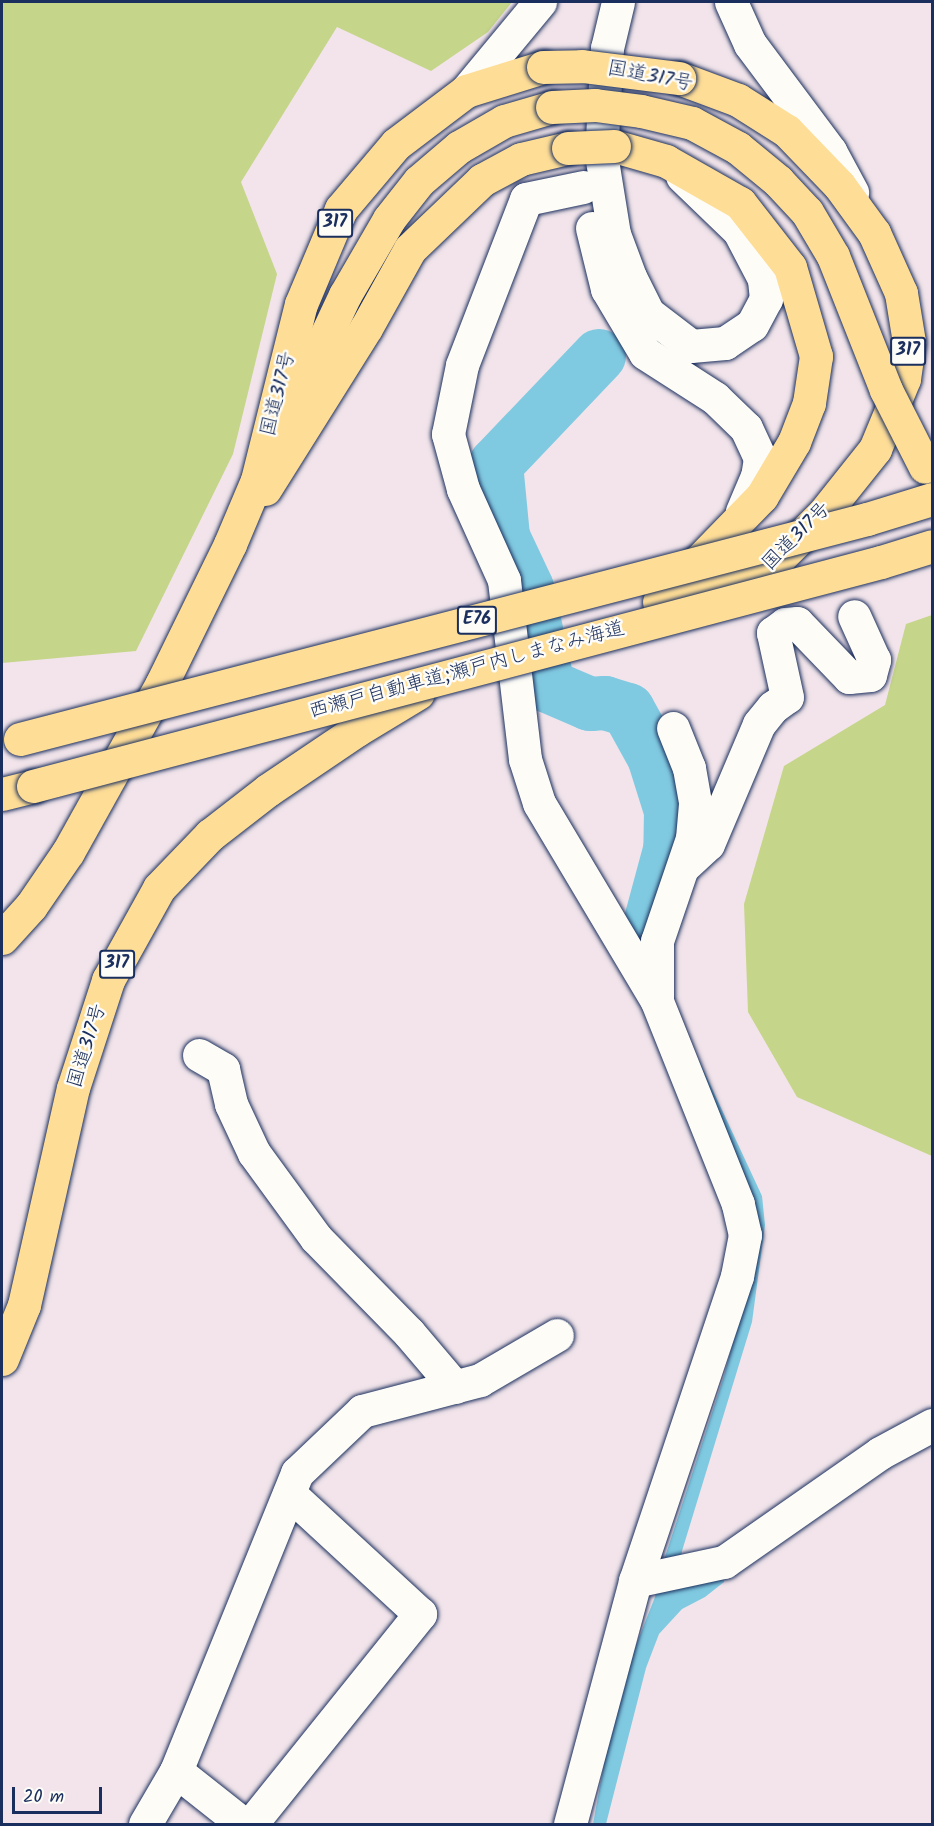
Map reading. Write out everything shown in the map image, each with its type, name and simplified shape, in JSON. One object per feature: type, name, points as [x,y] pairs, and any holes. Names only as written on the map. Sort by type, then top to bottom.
[{"type":"highway","name":"国道317号","points":[[2,938],[31,906],[68,852],[161,685],[230,544],[257,480],[300,304],[341,209],[396,144],[466,91],[543,67],[582,66],[679,78],[738,100],[787,131],[839,185],[874,233],[901,293],[909,342],[904,379],[875,449],[824,513],[763,574],[659,602],[418,693],[268,789],[210,836],[159,888],[108,980],[74,1088],[24,1305],[2,1359]]},
{"type":"highway","points":[[257,480],[345,294],[389,219],[419,181],[459,147],[504,121],[552,107],[595,105],[641,111],[692,123],[738,148],[778,181],[807,212],[833,256],[886,390],[929,473]]},
{"type":"highway","name":"国道317号","points":[[230,544],[366,328],[410,249],[482,180],[521,159],[568,148],[614,146],[666,160],[740,203],[790,267],[816,356],[809,403],[794,442],[762,496],[659,602]]},
{"type":"highway","name":"E76","points":[[11,741],[867,519],[933,499]]},
{"type":"highway","name":"西瀬戸自動車道;瀬戸内しまなみ海道","points":[[2,794],[858,568],[933,546]]},
{"type":"street","points":[[466,91],[540,2]]},
{"type":"street","points":[[598,2],[589,46],[582,168],[583,187],[607,289],[645,353],[715,398],[746,428],[760,458],[757,476],[739,519]]},
{"type":"street","points":[[618,2],[607,48],[601,154],[614,234],[630,278],[648,313],[691,346],[725,343],[752,325],[766,299],[764,279],[739,231],[666,160]]},
{"type":"street","points":[[731,2],[750,44],[830,151],[874,233]]},
{"type":"street","points":[[570,1824],[657,1576],[737,1276],[745,1235],[738,1204],[657,1001],[539,803],[525,759],[504,580],[463,489],[448,434],[462,364],[526,199],[583,187]]},
{"type":"street","points":[[683,867],[708,844],[759,724],[773,707],[787,697],[773,633],[785,624],[797,624],[849,676],[870,675],[874,660],[854,616]]},
{"type":"street","points":[[657,1001],[657,941],[692,838],[695,802],[689,768],[673,728]]},
{"type":"street","points":[[199,1055],[223,1069],[231,1104],[254,1153],[316,1238],[409,1333],[455,1387]]},
{"type":"street","points":[[145,1824],[176,1771],[297,1473],[362,1411],[480,1380],[557,1335]]},
{"type":"street","points":[[657,1576],[724,1562],[880,1453],[933,1425]]},
{"type":"street","points":[[251,1824],[420,1614],[289,1493]]},
{"type":"street","points":[[176,1771],[243,1824]]},
{"type":"green space","points":[[2,2],[512,2],[488,32],[431,71],[337,27],[241,182],[277,274],[233,454],[136,651],[2,663]]},
{"type":"green space","points":[[932,615],[932,1156],[797,1097],[748,1012],[744,904],[784,766],[885,705],[906,624]]},
{"type":"water","points":[[682,1024],[762,1196],[765,1225],[752,1322],[682,1551],[679,1580],[725,1574],[724,1582],[705,1597],[682,1609],[659,1634],[646,1668],[606,1824],[593,1824],[604,1764],[629,1663],[655,1597],[663,1563],[724,1376],[746,1292]]},
{"type":"waterway","points":[[599,356],[496,464],[503,537],[527,588],[548,686],[590,704],[605,703],[628,710],[654,757],[671,811],[670,850],[650,924]]}]
